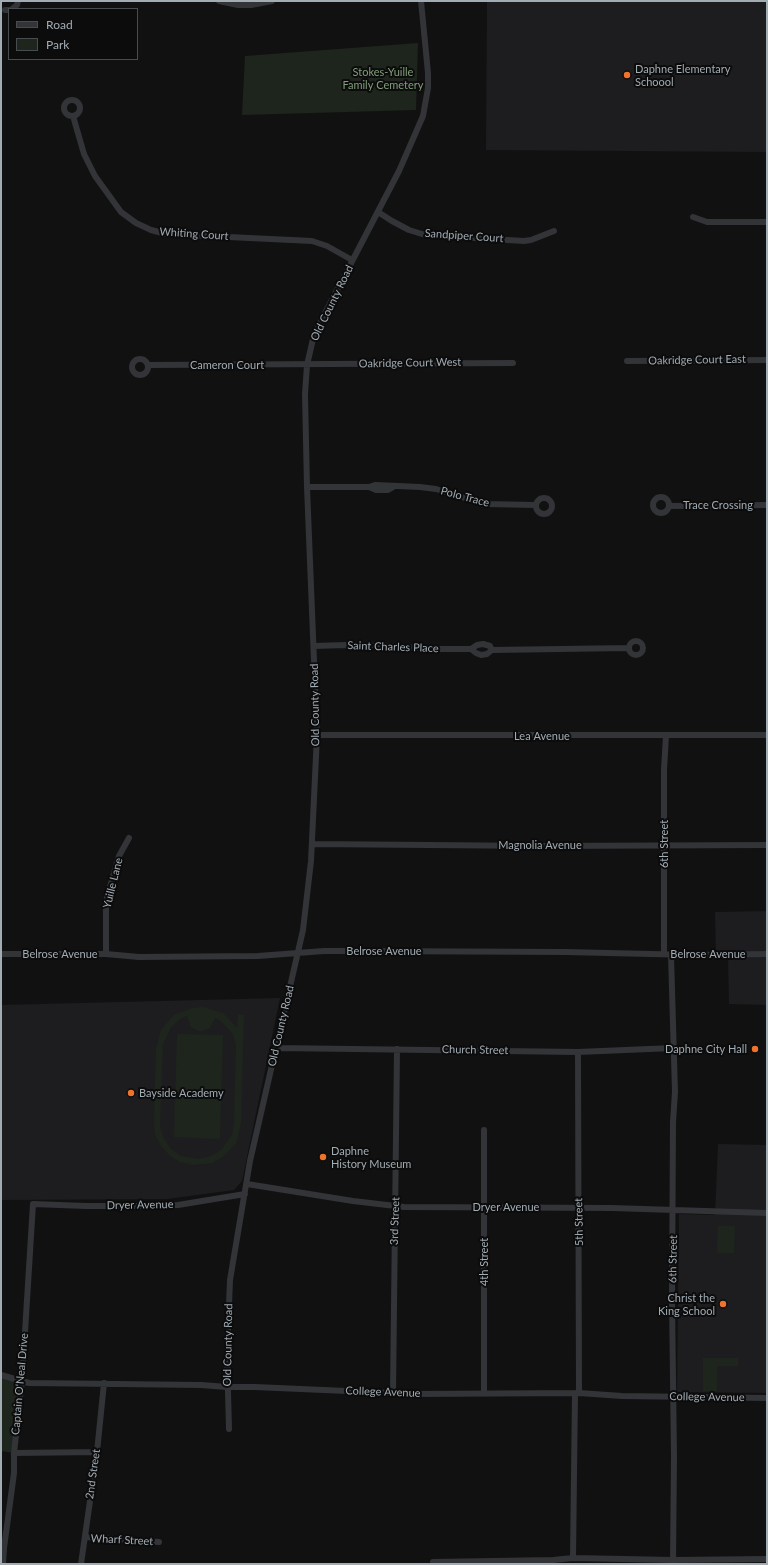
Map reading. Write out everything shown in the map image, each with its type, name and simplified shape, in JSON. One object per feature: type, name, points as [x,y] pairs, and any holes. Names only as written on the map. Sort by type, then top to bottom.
[{"type":"street","points":[[219,1],[238,5],[251,5],[272,1]]},
{"type":"street","name":"Old County Road","points":[[229,1428],[227,1387],[229,1288],[250,1161],[298,954],[306,907],[312,844],[317,735],[307,487],[305,394],[307,365],[313,339],[352,260],[400,171],[418,130],[426,104],[428,73],[421,1]]},
{"type":"street","name":"Whiting Court","points":[[73,116],[84,154],[95,176],[121,212],[136,223],[151,230],[166,234],[312,241],[327,246],[352,260]]},
{"type":"street","name":"Sandpiper Court","points":[[378,212],[409,230],[422,234],[524,241],[554,231]]},
{"type":"street","points":[[693,216],[707,222],[767,222]]},
{"type":"street","name":"Oakridge Court East","points":[[627,361],[767,360]]},
{"type":"street","name":"Oakridge Court West","points":[[307,365],[513,363]]},
{"type":"street","name":"Cameron Court","points":[[148,365],[307,365]]},
{"type":"street","name":"Polo Trace","points":[[307,487],[369,487],[375,485],[420,487],[436,489],[484,504],[536,505]]},
{"type":"street","name":"Trace Crossing","points":[[669,506],[767,505]]},
{"type":"street","name":"Saint Charles Place","points":[[314,646],[346,645],[471,649],[477,645],[483,644],[490,646],[492,650]]},
{"type":"street","name":"Saint Charles Place","points":[[471,649],[481,655],[487,654],[492,650],[629,648]]},
{"type":"street","name":"Lea Avenue","points":[[317,735],[767,735]]},
{"type":"street","name":"6th Street","points":[[666,735],[664,770],[664,846],[667,954],[674,1048],[675,1092],[673,1130],[674,1210],[672,1300],[673,1562]]},
{"type":"street","name":"Yuille Lane","points":[[106,954],[107,897],[119,856],[130,838]]},
{"type":"street","name":"Magnolia Avenue","points":[[312,844],[664,846],[767,845]]},
{"type":"street","name":"Belrose Avenue","points":[[1,954],[106,954],[139,957],[258,956],[324,951],[767,954]]},
{"type":"street","name":"Church Street","points":[[276,1048],[578,1052],[674,1048]]},
{"type":"street","name":"3rd Street","points":[[393,1393],[393,1262],[396,1206],[397,1049]]},
{"type":"street","name":"5th Street","points":[[572,1558],[580,1231],[578,1208],[578,1052]]},
{"type":"street","name":"4th Street","points":[[484,1130],[484,1393]]},
{"type":"street","name":"Dryer Avenue","points":[[247,1184],[396,1206],[612,1208],[767,1213]]},
{"type":"street","name":"Dryer Avenue","points":[[33,1204],[159,1206],[178,1205],[245,1194]]},
{"type":"street","name":"Captain O'Neal Drive","points":[[3,1564],[14,1473],[14,1453],[22,1380],[33,1204]]},
{"type":"street","name":"College Avenue","points":[[1,1375],[29,1383],[201,1385],[393,1393],[577,1392],[610,1395],[767,1398]]},
{"type":"street","name":"2nd Street","points":[[81,1564],[97,1452],[104,1383]]},
{"type":"street","points":[[14,1453],[97,1452]]},
{"type":"street","name":"Wharf Street","points":[[85,1537],[159,1542]]},
{"type":"street","points":[[433,1562],[553,1560],[572,1558],[673,1562],[767,1559]]},
{"type":"shaded area","name":"Daphne Elementary Schoool","points":[[487,1],[767,1],[767,152],[486,150]]},
{"type":"shaded area","points":[[767,911],[767,1005],[729,1004],[728,958],[716,958],[715,912]]},
{"type":"shaded area","name":"Bayside Academy","points":[[280,998],[242,1181],[234,1190],[167,1199],[1,1200],[1,1005]]},
{"type":"shaded area","name":"Christ the King School","points":[[718,1144],[767,1145],[767,1393],[677,1392],[679,1214],[715,1215]]},
{"type":"green space","name":"Stokes-Yuille Family Cemetery","points":[[418,43],[416,110],[242,115],[245,56]]},
{"type":"green space","points":[[204,1007],[223,1013],[237,1028],[238,1014],[244,1015],[241,1124],[236,1143],[223,1157],[212,1163],[193,1165],[180,1162],[169,1155],[161,1146],[155,1134],[154,1121],[156,1049],[161,1030],[174,1015],[192,1008]],"holes":[[[187,1016],[191,1027],[198,1031],[202,1031],[210,1028],[215,1018],[221,1021],[233,1034],[236,1046],[234,1123],[232,1135],[221,1150],[211,1156],[199,1159],[181,1156],[171,1149],[164,1139],[160,1127],[163,1044],[171,1027],[180,1019]]]},
{"type":"green space","points":[[177,1034],[223,1035],[220,1139],[174,1137]]},
{"type":"green space","points":[[718,1226],[735,1226],[734,1253],[717,1253]]},
{"type":"green space","points":[[703,1358],[738,1358],[738,1366],[717,1366],[717,1391],[703,1391]]},
{"type":"green space","points":[[1,1375],[22,1380],[14,1453],[1,1451]]},
{"type":"place","name":"Daphne Elementary Schoool","points":[[627,75]]},
{"type":"place","name":"Daphne City Hall","points":[[755,1049]]},
{"type":"place","name":"Bayside Academy","points":[[131,1093]]},
{"type":"place","name":"Daphne History Museum","points":[[323,1157]]},
{"type":"place","name":"Christ the King School","points":[[723,1304]]}]
